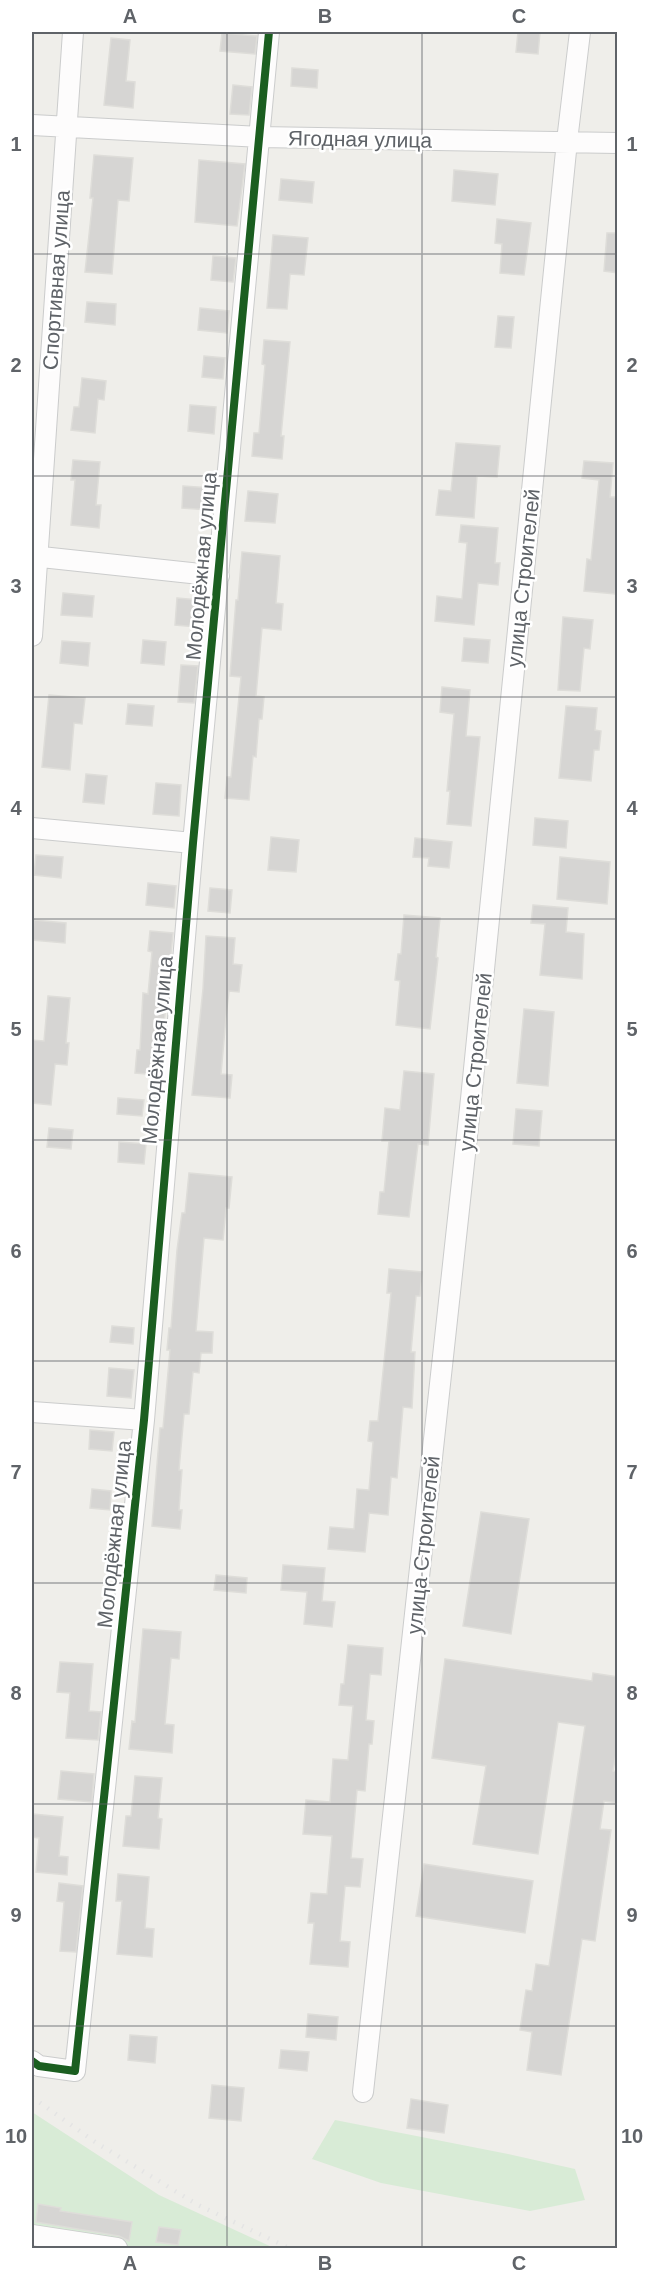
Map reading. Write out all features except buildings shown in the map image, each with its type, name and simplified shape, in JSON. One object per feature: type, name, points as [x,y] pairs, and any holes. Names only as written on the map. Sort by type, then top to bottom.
[{"type":"street","name":"Спортивная улица","points":[[32,636],[34,557],[74,32]]},
{"type":"street","name":"Молодёжная улица","points":[[32,2061],[39,2066],[75,2071],[144,1420],[193,843],[269,32]]},
{"type":"street","name":"улица Строителей","points":[[363,2092],[471,1099],[567,141],[580,32]]},
{"type":"street","name":"Ягодная улица","points":[[32,125],[259,138],[618,143]]},
{"type":"street","points":[[34,557],[219,576]]},
{"type":"street","points":[[32,828],[193,843]]},
{"type":"street","points":[[32,1412],[144,1420]]},
{"type":"street","points":[[32,2235],[117,2248]]},
{"type":"green space","points":[[32,2112],[159,2195],[274,2248],[32,2248]]},
{"type":"green space","points":[[335,2120],[575,2169],[585,2200],[530,2211],[381,2183],[312,2159]]},
{"type":"railway","points":[[32,2097],[95,2142],[198,2205],[289,2248]]},
{"type":"cycle path","points":[[32,2061],[39,2066],[75,2071],[144,1420],[193,843],[269,32]]}]
